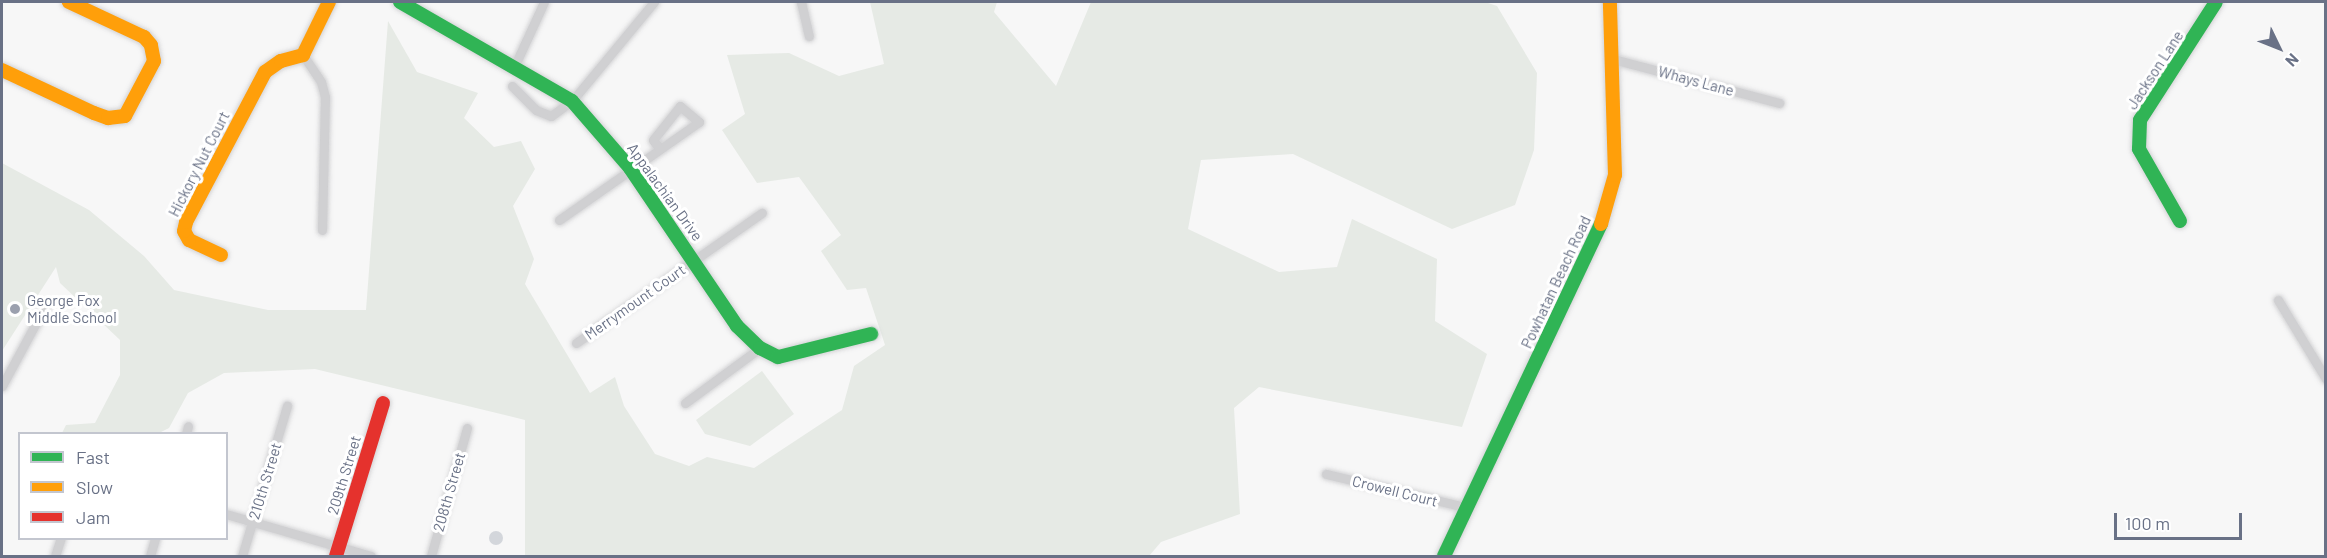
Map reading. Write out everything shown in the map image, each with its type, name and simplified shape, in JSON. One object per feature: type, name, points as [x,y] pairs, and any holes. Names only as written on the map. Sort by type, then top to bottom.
[{"type":"street","points":[[2,70],[94,113],[108,118],[124,116],[154,61],[151,45],[144,37],[69,2]]},
{"type":"street","points":[[322,230],[325,97],[321,82],[303,55],[329,2]]},
{"type":"street","name":"Appalachian Drive","points":[[400,2],[422,6],[572,101],[630,168],[737,326],[760,348]]},
{"type":"street","points":[[515,65],[544,2]]},
{"type":"street","points":[[512,86],[536,110],[551,116],[572,101],[654,2]]},
{"type":"street","points":[[801,2],[809,36]]},
{"type":"street","name":"Powhatan Beach Road","points":[[1444,556],[1464,507],[1608,210],[1616,175],[1610,2]]},
{"type":"street","name":"Jackson Lane","points":[[2180,221],[2145,164],[2139,149],[2140,120],[2216,2]]},
{"type":"street","name":"Hickory Nut Court","points":[[221,255],[189,240],[184,231],[186,222],[265,72],[281,61],[303,55]]},
{"type":"street","name":"Whays Lane","points":[[1613,59],[1779,103]]},
{"type":"street","points":[[559,220],[630,168],[699,122],[680,106],[653,140],[659,148]]},
{"type":"street","name":"Merrymount Court","points":[[576,343],[762,213]]},
{"type":"street","points":[[2278,300],[2322,366],[2325,380]]},
{"type":"street","points":[[2,386],[45,306]]},
{"type":"street","points":[[685,403],[760,348],[778,357],[871,334]]},
{"type":"street","name":"209th Street","points":[[338,552],[383,403]]},
{"type":"street","name":"210th Street","points":[[242,556],[287,406]]},
{"type":"street","name":"208th Street","points":[[431,556],[467,428]]},
{"type":"street","name":"Crowell Court","points":[[1326,474],[1464,507]]},
{"type":"street","points":[[228,515],[338,552],[372,556]]},
{"type":"street","points":[[56,556],[60,540]]},
{"type":"street","points":[[150,556],[154,540]]},
{"type":"shaded area","points":[[870,2],[997,2],[994,12],[1056,86],[1091,2],[1485,2],[1497,6],[1537,73],[1534,150],[1515,205],[1452,229],[1293,154],[1201,160],[1188,229],[1279,272],[1337,267],[1352,219],[1437,259],[1435,321],[1487,354],[1462,427],[1259,387],[1234,408],[1240,514],[1161,542],[1149,556],[525,556],[525,420],[315,369],[224,373],[188,393],[169,428],[161,432],[62,432],[66,425],[95,423],[120,375],[120,340],[60,283],[56,267],[2,351],[2,163],[89,210],[144,256],[174,290],[268,310],[366,310],[388,21],[417,72],[478,93],[464,118],[494,147],[521,141],[535,169],[513,206],[534,259],[525,284],[590,393],[615,377],[624,406],[655,454],[689,466],[707,457],[754,468],[842,410],[854,366],[885,345],[866,288],[847,290],[821,251],[841,235],[799,177],[757,183],[722,130],[745,114],[727,55],[789,53],[839,76],[884,64]]},
{"type":"shaded area","points":[[762,371],[794,414],[750,446],[705,434],[696,420]]},
{"type":"shaded area","points":[[496,531],[501,533],[503,538],[501,543],[496,545],[491,543],[489,538],[491,533]]},
{"type":"traffic: fast","points":[[400,2],[572,101],[630,168],[737,326],[760,348],[778,357],[871,334]]},
{"type":"traffic: fast","points":[[2180,221],[2139,149],[2140,120],[2216,2]]},
{"type":"traffic: fast","points":[[1444,556],[1601,224]]},
{"type":"traffic: slow","points":[[2,70],[94,113],[108,118],[125,116],[154,61],[151,45],[144,37],[69,2]]},
{"type":"traffic: slow","points":[[221,255],[189,240],[184,231],[186,222],[265,72],[281,61],[303,55],[329,2]]},
{"type":"traffic: slow","points":[[1601,224],[1615,175],[1610,2]]},
{"type":"traffic: jam","points":[[336,556],[383,403]]},
{"type":"place","name":"George Fox Middle School","points":[[15,309]]}]
